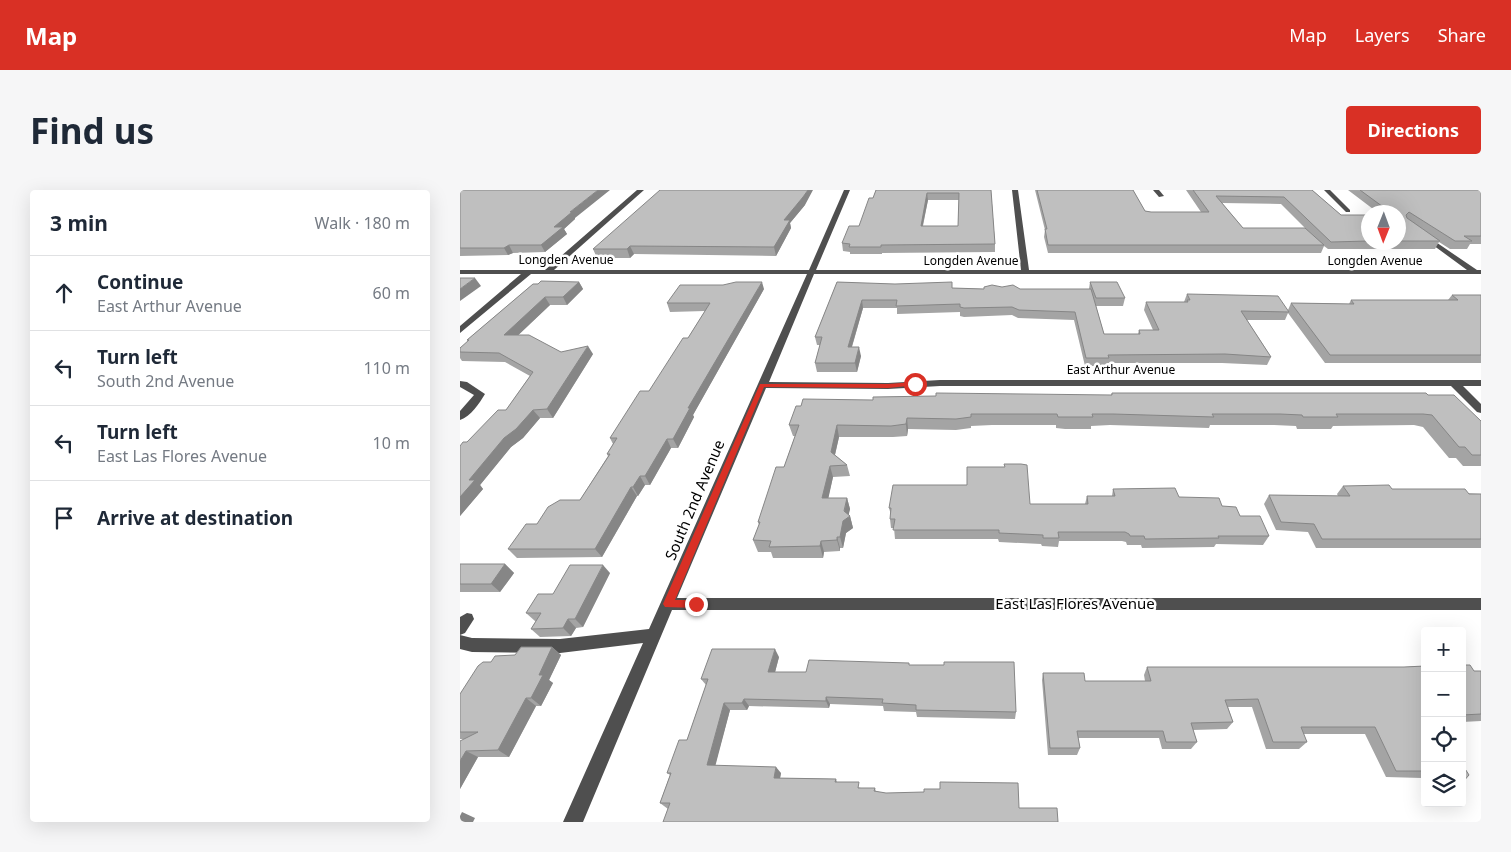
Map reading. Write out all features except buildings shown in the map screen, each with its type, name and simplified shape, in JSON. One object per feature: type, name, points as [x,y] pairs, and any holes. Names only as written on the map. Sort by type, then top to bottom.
[{"type":"street","points":[[547,272],[641,190]]},
{"type":"street","name":"South 2nd Avenue","points":[[573,822],[847,190]]},
{"type":"street","points":[[1015,190],[1025,272]]},
{"type":"street","points":[[1156,190],[1161,196]]},
{"type":"street","points":[[1326,190],[1348,211]]},
{"type":"street","points":[[1414,229],[1478,272]]},
{"type":"street","points":[[460,330],[530,271]]},
{"type":"street","name":"Longden Avenue","points":[[460,272],[1478,272]]},
{"type":"street","name":"East Arthur Avenue","points":[[762,385],[888,386],[940,383],[1481,383]]},
{"type":"street","points":[[1454,383],[1481,410]]},
{"type":"street","points":[[460,384],[480,394],[474,404],[460,417]]},
{"type":"street","name":"East Las Flores Avenue","points":[[668,604],[1481,604]]},
{"type":"street","points":[[460,642],[472,645],[560,646],[654,635]]},
{"type":"route","points":[[696,604],[668,604],[762,385],[888,386],[915,384]]}]
